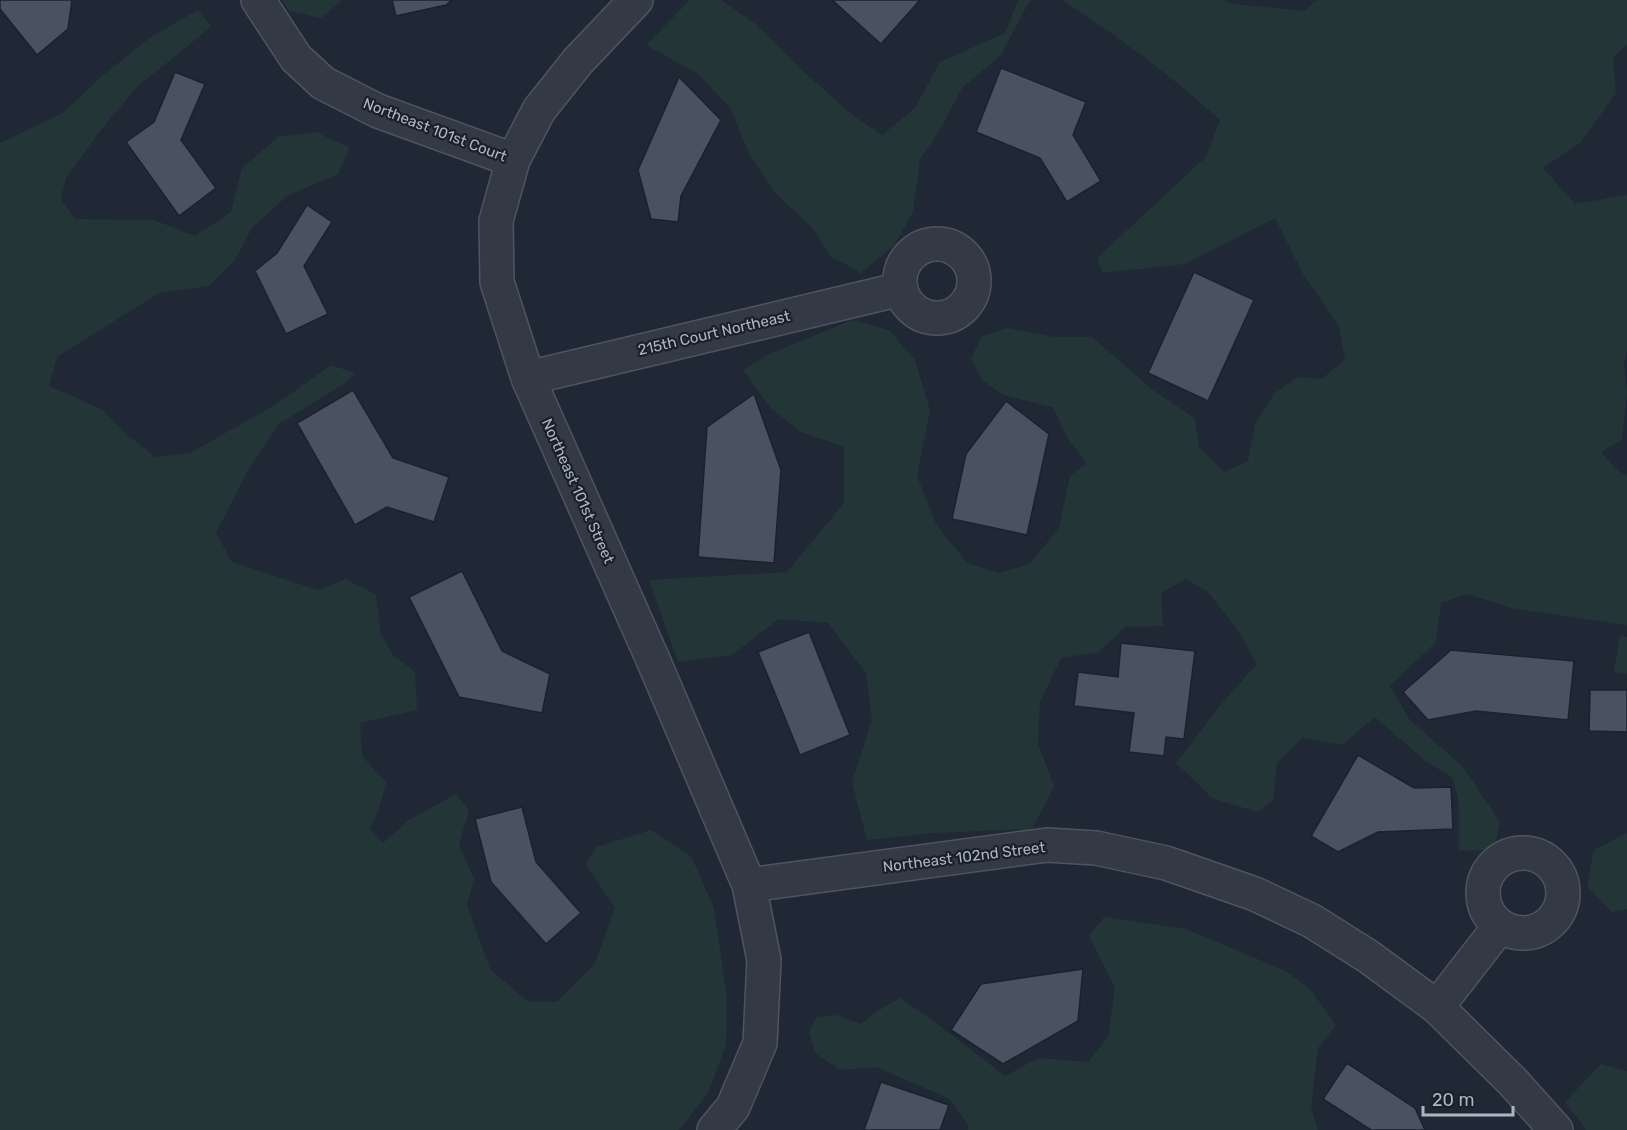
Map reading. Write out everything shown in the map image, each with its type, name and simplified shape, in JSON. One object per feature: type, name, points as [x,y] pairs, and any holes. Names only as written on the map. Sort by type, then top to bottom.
[{"type":"street","name":"Northeast 101st Court","points":[[258,0],[296,58],[323,83],[378,111],[513,160]]},
{"type":"street","name":"Northeast 101st Street","points":[[636,0],[579,61],[539,110],[513,160],[496,221],[497,282],[528,378],[654,662],[749,885],[764,960],[760,1043],[733,1107],[714,1130]]},
{"type":"street","name":"215th Court Northeast","points":[[528,378],[901,289]]},
{"type":"street","name":"Northeast 102nd Street","points":[[749,885],[1047,845],[1096,848],[1166,863],[1255,894],[1312,921],[1369,957],[1437,1007],[1513,1082],[1556,1130]]},
{"type":"street","points":[[1437,1007],[1500,926]]},
{"type":"shaded area","points":[[282,0],[342,0],[321,18],[289,11]]},
{"type":"shaded area","points":[[690,0],[721,0],[754,23],[850,113],[882,135],[915,108],[940,62],[1005,33],[1018,0],[1034,0],[1029,2],[1001,55],[962,88],[942,126],[920,160],[913,212],[894,246],[861,273],[830,256],[813,228],[778,196],[750,156],[731,109],[698,74],[646,45]]},
{"type":"shaded area","points":[[1062,0],[1221,0],[1234,4],[1304,11],[1317,0],[1627,0],[1627,44],[1613,58],[1616,93],[1580,143],[1543,168],[1575,204],[1627,195],[1627,351],[1624,365],[1627,394],[1622,439],[1601,452],[1618,471],[1627,475],[1627,625],[1515,609],[1467,594],[1441,603],[1436,642],[1390,686],[1410,720],[1464,768],[1500,822],[1493,850],[1459,851],[1459,804],[1453,778],[1425,761],[1375,717],[1342,745],[1302,738],[1277,763],[1273,801],[1257,812],[1212,798],[1176,763],[1222,703],[1257,664],[1237,629],[1207,591],[1186,579],[1161,593],[1163,626],[1125,627],[1099,652],[1061,658],[1040,702],[1038,743],[1054,787],[1032,829],[934,833],[867,840],[852,782],[872,720],[866,673],[828,623],[779,619],[732,655],[678,662],[649,580],[787,572],[844,503],[844,447],[799,431],[771,408],[743,370],[767,355],[852,320],[889,330],[915,360],[930,410],[917,476],[936,524],[967,563],[998,573],[1030,564],[1059,527],[1070,476],[1087,463],[1066,436],[1054,408],[1003,395],[982,380],[971,359],[981,337],[1007,328],[1053,337],[1092,337],[1153,390],[1195,418],[1199,447],[1225,472],[1248,461],[1255,424],[1274,394],[1297,377],[1322,379],[1345,359],[1338,324],[1304,276],[1275,218],[1185,264],[1103,273],[1097,258],[1206,157],[1220,120],[1143,57]]},
{"type":"shaded area","points":[[198,10],[211,27],[137,87],[100,131],[66,178],[61,200],[76,219],[154,220],[195,236],[231,212],[242,168],[278,137],[316,132],[350,148],[338,174],[287,196],[252,228],[235,260],[209,286],[159,293],[57,357],[49,386],[104,411],[127,435],[156,457],[190,453],[275,405],[331,365],[355,373],[344,384],[279,424],[247,472],[216,533],[232,562],[318,590],[346,579],[376,595],[381,634],[393,655],[415,672],[417,710],[360,723],[362,756],[386,782],[379,809],[370,829],[383,843],[409,820],[456,794],[469,810],[459,845],[474,879],[467,905],[490,969],[527,1001],[557,1002],[595,963],[615,908],[585,863],[597,847],[651,830],[691,856],[714,908],[727,998],[726,1045],[708,1093],[679,1130],[0,1130],[0,143],[63,113],[101,77],[148,39]]},
{"type":"shaded area","points":[[1620,635],[1627,637],[1627,674],[1614,672]]},
{"type":"shaded area","points":[[1627,833],[1627,909],[1612,912],[1587,886],[1594,850]]},
{"type":"shaded area","points":[[1104,917],[1186,929],[1284,970],[1310,989],[1336,1025],[1318,1048],[1311,1107],[1318,1130],[968,1130],[968,1125],[950,1099],[876,1067],[840,1070],[815,1053],[809,1032],[817,1017],[836,1015],[861,1024],[900,998],[1005,1076],[1038,1058],[1088,1062],[1108,1037],[1115,988],[1089,936]]},
{"type":"shaded area","points":[[1601,1064],[1627,1071],[1627,1130],[1586,1130],[1565,1102]]},
{"type":"building","points":[[0,0],[72,0],[68,29],[37,55],[0,9]]},
{"type":"building","points":[[392,0],[452,0],[446,5],[396,16]]},
{"type":"building","points":[[832,0],[920,0],[881,44]]},
{"type":"building","points":[[1001,68],[1086,102],[1073,135],[1101,181],[1067,202],[1040,158],[976,132]]},
{"type":"building","points":[[175,72],[205,84],[181,140],[216,188],[179,216],[126,142],[154,122]]},
{"type":"building","points":[[679,77],[721,120],[681,196],[678,222],[651,219],[638,170]]},
{"type":"building","points":[[307,205],[332,222],[304,266],[328,314],[286,334],[255,271],[277,253]]},
{"type":"building","points":[[1194,272],[1254,300],[1208,401],[1148,373]]},
{"type":"building","points":[[353,390],[393,458],[449,477],[434,522],[387,507],[355,525],[297,423]]},
{"type":"building","points":[[754,394],[781,470],[774,563],[698,557],[707,427]]},
{"type":"building","points":[[1006,401],[1049,434],[1027,535],[952,519],[966,454]]},
{"type":"building","points":[[462,571],[502,651],[550,674],[542,713],[459,697],[409,597]]},
{"type":"building","points":[[809,632],[850,735],[800,755],[758,652]]},
{"type":"building","points":[[1121,643],[1195,651],[1184,739],[1166,737],[1164,756],[1129,752],[1134,713],[1074,706],[1078,672],[1118,677]]},
{"type":"building","points":[[1451,650],[1574,661],[1568,720],[1476,711],[1428,720],[1403,692]]},
{"type":"building","points":[[1590,690],[1627,690],[1627,732],[1589,731]]},
{"type":"building","points":[[1358,755],[1414,788],[1451,787],[1453,829],[1378,832],[1338,852],[1311,836]]},
{"type":"building","points":[[522,807],[536,862],[581,913],[546,944],[491,882],[475,819]]},
{"type":"building","points":[[1083,969],[1078,1021],[1003,1064],[951,1030],[981,984]]},
{"type":"building","points":[[1347,1063],[1415,1108],[1425,1130],[1371,1130],[1323,1099]]},
{"type":"building","points":[[881,1082],[949,1105],[940,1130],[864,1130]]}]
